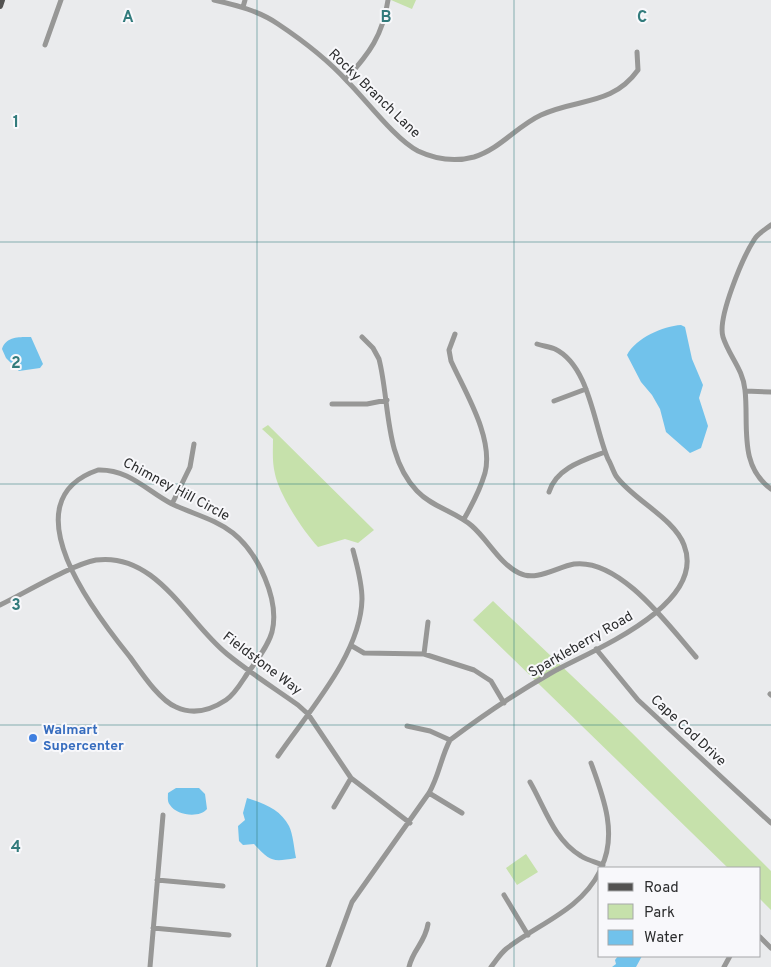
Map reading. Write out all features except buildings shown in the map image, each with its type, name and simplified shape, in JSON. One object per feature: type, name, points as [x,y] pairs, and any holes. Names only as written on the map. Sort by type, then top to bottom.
[{"type":"main road","points":[[0,6],[2,0]]},
{"type":"street","points":[[45,45],[61,0]]},
{"type":"street","name":"Rocky Branch Lane","points":[[214,0],[243,7],[277,23],[346,79],[401,137],[416,150],[434,157],[453,160],[473,157],[488,151],[536,117],[554,109],[614,93],[628,84],[638,70],[637,52]]},
{"type":"street","points":[[243,7],[245,0]]},
{"type":"street","points":[[346,79],[372,51],[386,17],[388,0]]},
{"type":"street","points":[[771,225],[754,238],[724,310],[722,335],[742,374],[745,391],[746,444],[751,464],[762,482],[771,489]]},
{"type":"street","points":[[454,334],[449,350],[451,361],[480,425],[485,447],[485,472],[475,499],[464,519]]},
{"type":"street","points":[[362,338],[373,348],[379,359],[387,400],[392,442],[409,482],[419,493],[464,519],[486,538],[500,558],[519,573],[529,576],[580,564],[598,566],[627,584],[658,612],[696,657]]},
{"type":"street","name":"Sparkleberry Road","points":[[450,740],[551,673],[622,636],[658,612],[682,583],[688,560],[681,537],[616,476],[606,452],[586,389],[576,367],[557,350],[537,344]]},
{"type":"street","points":[[554,401],[586,389]]},
{"type":"street","points":[[745,391],[771,392]]},
{"type":"street","points":[[332,404],[367,404],[387,400]]},
{"type":"street","points":[[172,504],[190,467],[194,444]]},
{"type":"street","points":[[549,492],[551,483],[560,473],[580,461],[606,452]]},
{"type":"street","name":"Chimney Hill Circle","points":[[98,470],[113,470],[127,475],[172,504],[216,522],[235,535],[250,553],[264,580],[272,605],[272,633],[250,670],[230,697],[218,706],[204,711],[176,707],[157,691],[100,620],[86,599],[72,570],[60,540],[59,512],[66,493],[80,478],[98,470]]},
{"type":"street","points":[[278,756],[352,646],[360,616],[362,599],[352,550]]},
{"type":"street","name":"Fieldstone Way","points":[[0,605],[88,562],[99,560],[123,563],[135,568],[160,582],[172,593],[201,630],[226,654],[308,714],[350,778],[410,823]]},
{"type":"street","points":[[424,654],[428,622]]},
{"type":"street","points":[[352,646],[364,653],[424,654],[474,670],[491,681],[504,703]]},
{"type":"street","name":"Cape Cod Drive","points":[[596,650],[638,700],[771,823]]},
{"type":"street","points":[[328,967],[352,902],[410,823],[438,778],[443,753],[450,740],[430,731],[407,726]]},
{"type":"street","points":[[591,763],[608,816],[609,846],[601,867]]},
{"type":"street","points":[[334,807],[350,778]]},
{"type":"street","points":[[530,782],[548,819],[563,840],[581,856],[599,867]]},
{"type":"street","points":[[429,793],[462,814]]},
{"type":"street","points":[[150,967],[163,815]]},
{"type":"street","points":[[491,967],[505,950],[567,910],[586,894],[598,873]]},
{"type":"street","points":[[157,880],[223,886]]},
{"type":"street","points":[[504,895],[528,935]]},
{"type":"street","points":[[409,967],[412,956],[426,937],[428,924]]},
{"type":"street","points":[[153,928],[229,935]]},
{"type":"street","points":[[761,938],[771,948]]},
{"type":"green space","points":[[391,0],[416,0],[412,9]]},
{"type":"green space","points":[[268,425],[374,530],[358,543],[345,539],[318,547],[292,512],[281,492],[273,465],[273,439],[262,429]]},
{"type":"green space","points":[[493,601],[631,732],[771,871],[771,910],[761,900],[761,867],[727,867],[473,620]]},
{"type":"green space","points":[[526,854],[538,872],[517,885],[506,868]]},
{"type":"water","points":[[681,325],[685,327],[692,359],[703,385],[699,398],[708,426],[701,448],[690,453],[666,432],[660,409],[652,395],[641,382],[627,355],[643,338],[658,330]]},
{"type":"water","points":[[31,337],[43,364],[40,368],[19,371],[6,358],[2,349],[10,339]]},
{"type":"water","points":[[176,788],[199,788],[205,794],[207,809],[194,815],[178,812],[173,809],[168,802],[168,793]]},
{"type":"water","points":[[247,798],[277,811],[286,820],[292,833],[296,858],[272,859],[254,844],[243,845],[239,841],[238,826],[245,820],[243,813]]},
{"type":"water","points":[[617,957],[641,957],[636,967],[612,967],[616,964],[615,960]]},
{"type":"place","name":"Walmart Supercenter","points":[[33,738]]}]
